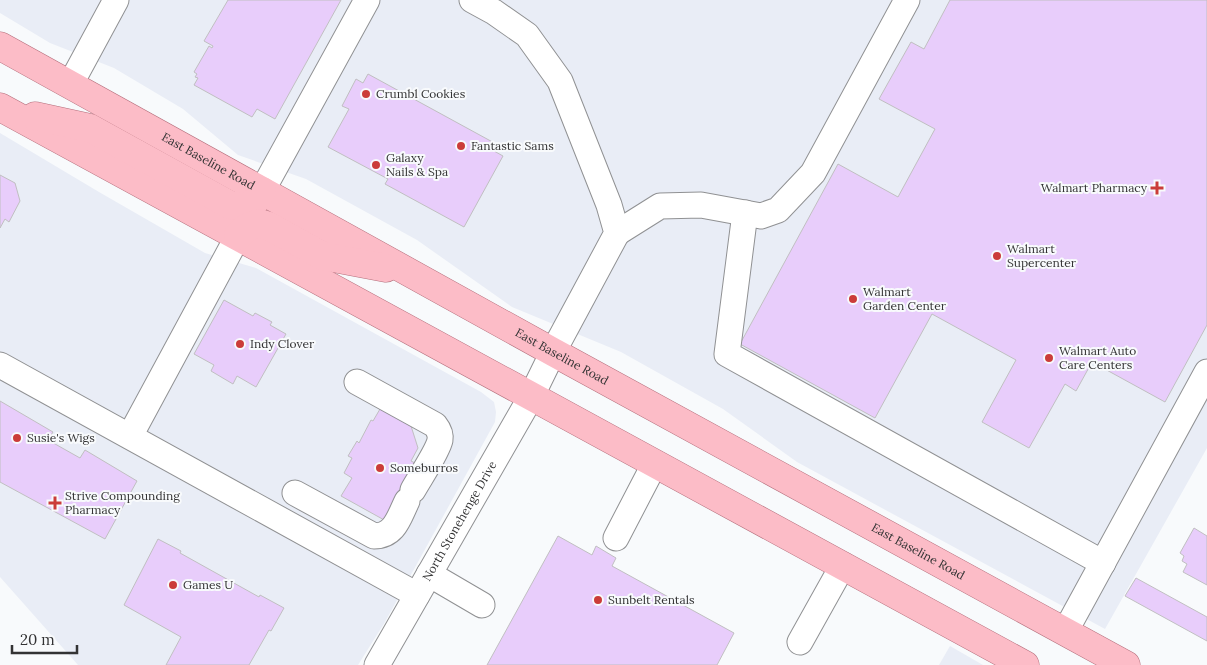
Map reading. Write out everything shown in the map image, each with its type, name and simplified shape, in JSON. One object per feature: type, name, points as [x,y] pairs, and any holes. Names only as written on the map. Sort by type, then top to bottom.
[{"type":"main road","name":"East Baseline Road","points":[[0,46],[410,272],[654,462],[1025,665]]},
{"type":"main road","name":"East Baseline Road","points":[[1,108],[238,236],[542,374],[1065,632],[1126,665]]},
{"type":"main road","points":[[1,108],[90,128],[230,205],[242,207],[250,205],[257,200],[262,191]]},
{"type":"main road","points":[[238,236],[246,228],[259,223],[269,226],[323,256],[410,272]]},
{"type":"street","points":[[70,85],[116,0]]},
{"type":"street","points":[[262,191],[367,0]]},
{"type":"street","points":[[472,0],[494,12],[527,35],[560,81],[609,205],[617,233],[660,206],[701,205],[761,216],[778,210],[813,173],[907,0]]},
{"type":"street","points":[[744,213],[728,354],[1103,562]]},
{"type":"street","name":"North Stonehenge Drive","points":[[377,665],[542,374],[617,233]]},
{"type":"street","points":[[130,436],[238,236]]},
{"type":"street","points":[[0,364],[130,436],[423,585],[482,605]]},
{"type":"street","points":[[1065,632],[1207,372]]},
{"type":"street","points":[[295,493],[374,536],[387,534],[392,530],[439,443],[440,434],[435,425],[357,382]]},
{"type":"street","points":[[616,538],[654,462]]},
{"type":"street","points":[[800,642],[843,565]]},
{"type":"shaded area","points":[[0,0],[1207,0],[1207,448],[1105,629],[797,462],[723,409],[621,352],[512,307],[417,240],[306,179],[238,155],[183,109],[114,68],[50,43],[0,13]]},
{"type":"shaded area","points":[[0,133],[205,253],[256,268],[481,392],[494,402],[495,422],[385,622],[358,665],[78,665],[0,577]]},
{"type":"shaded area","points":[[950,646],[983,665],[939,665]]},
{"type":"building","points":[[228,0],[341,0],[275,119],[257,109],[252,117],[194,85],[198,78],[195,77],[197,74],[194,72],[209,46],[212,48],[213,46],[204,41]]},
{"type":"building","name":"Walmart Supercenter","points":[[950,0],[1207,0],[1207,325],[1165,402],[1092,362],[1076,391],[1065,384],[1029,448],[982,422],[1016,360],[932,314],[875,418],[740,344],[838,164],[898,197],[935,129],[879,99],[911,42],[924,49]]},
{"type":"building","points":[[368,74],[498,145],[494,151],[503,156],[464,227],[385,184],[388,179],[328,147],[349,109],[342,106],[356,79],[363,83]]},
{"type":"building","points":[[0,175],[15,183],[20,201],[9,222],[5,219],[0,228]]},
{"type":"building","name":"Indy Clover","points":[[224,300],[253,316],[255,313],[272,322],[270,325],[286,334],[256,387],[237,376],[233,384],[211,371],[214,365],[194,354]]},
{"type":"building","points":[[0,401],[53,432],[48,440],[80,458],[85,450],[137,481],[105,539],[0,482]]},
{"type":"building","name":"Someburros","points":[[380,409],[411,426],[418,448],[411,461],[417,464],[386,521],[341,496],[352,478],[344,473],[352,458],[348,456],[357,441],[359,443],[371,420],[373,421]]},
{"type":"building","points":[[1194,528],[1207,536],[1207,585],[1183,572],[1187,564],[1182,561],[1184,556],[1180,553]]},
{"type":"building","name":"Sunbelt Rentals","points":[[558,536],[592,555],[596,546],[616,558],[612,566],[734,633],[717,665],[487,665]]},
{"type":"building","points":[[158,539],[259,597],[260,595],[284,608],[249,665],[166,665],[181,637],[124,605]]},
{"type":"building","points":[[1136,578],[1207,617],[1207,641],[1125,596]]},
{"type":"place","name":"Crumbl Cookies","points":[[366,94]]},
{"type":"place","name":"Fantastic Sams","points":[[461,146]]},
{"type":"place","name":"Galaxy Nails & Spa","points":[[376,165]]},
{"type":"place","name":"Walmart Pharmacy","points":[[1157,188]]},
{"type":"place","name":"Walmart Supercenter","points":[[997,256]]},
{"type":"place","name":"Walmart Garden Center","points":[[853,299]]},
{"type":"place","name":"Indy Clover","points":[[240,344]]},
{"type":"place","name":"Walmart Auto Care Centers","points":[[1049,358]]},
{"type":"place","name":"Susie's Wigs","points":[[17,438]]},
{"type":"place","name":"Someburros","points":[[380,468]]},
{"type":"place","name":"Strive Compounding Pharmacy","points":[[55,503]]},
{"type":"place","name":"Games U","points":[[173,585]]},
{"type":"place","name":"Sunbelt Rentals","points":[[598,600]]}]
